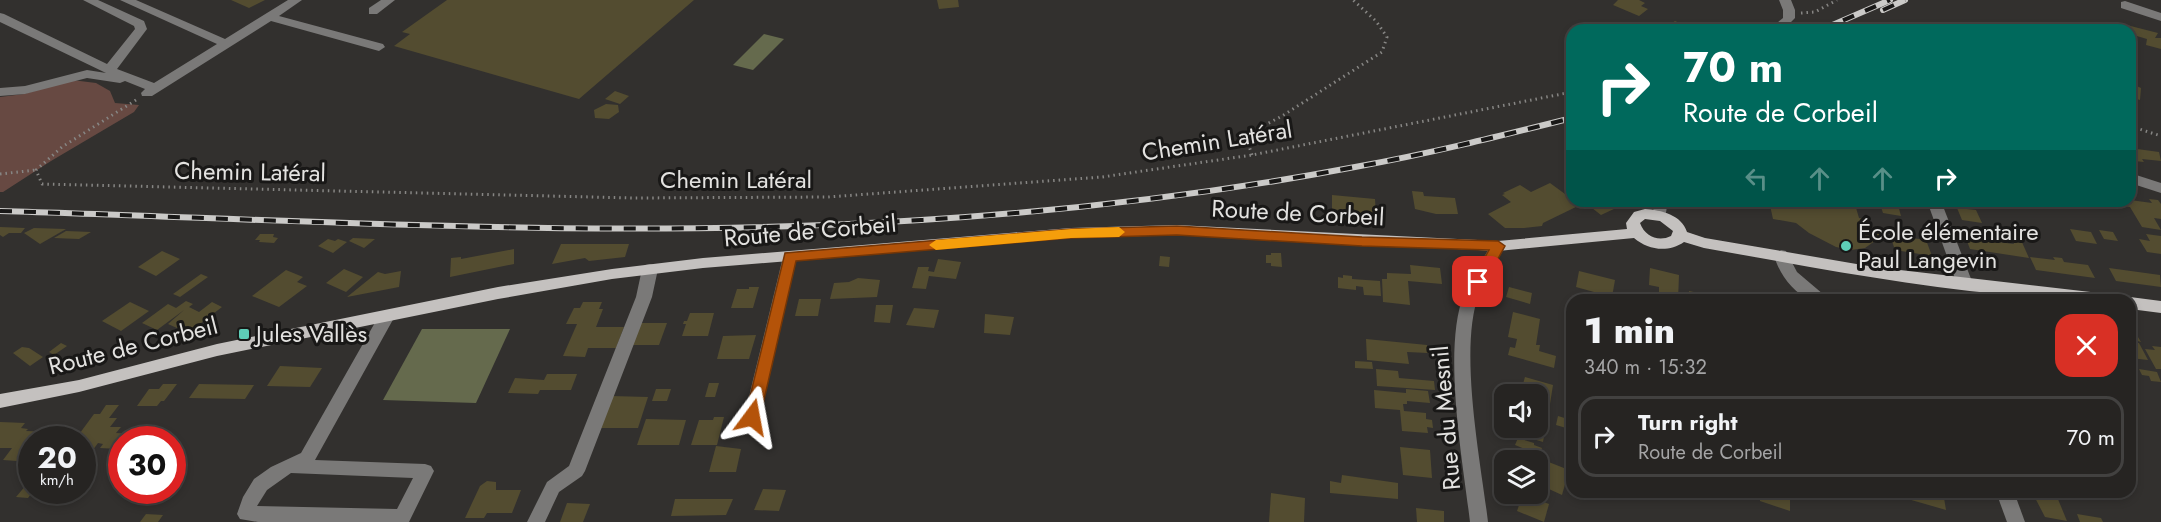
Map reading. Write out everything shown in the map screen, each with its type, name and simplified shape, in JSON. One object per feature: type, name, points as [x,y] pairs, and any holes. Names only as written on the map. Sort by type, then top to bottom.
[{"type":"main road","points":[[1660,208],[1677,226],[1680,235],[1675,242],[1662,244],[1648,241],[1637,233],[1633,223],[1639,215],[1660,208]]},
{"type":"main road","name":"Route de Corbeil","points":[[0,401],[79,386],[227,348],[498,293],[650,269],[1071,234],[1177,230],[1498,246],[1637,233]]},
{"type":"main road","points":[[1680,235],[1704,243],[1874,272],[2054,294]]},
{"type":"main road","points":[[2136,304],[2161,307]]},
{"type":"street","points":[[89,0],[140,24],[141,29],[110,69]]},
{"type":"street","points":[[126,0],[226,44]]},
{"type":"street","points":[[0,17],[150,90],[296,0]]},
{"type":"street","points":[[373,11],[389,0]]},
{"type":"street","points":[[1785,0],[1791,12],[1786,24]]},
{"type":"street","points":[[2125,5],[2144,5],[2161,17]]},
{"type":"street","points":[[270,17],[379,47]]},
{"type":"street","points":[[0,92],[25,90],[87,74],[133,80]]},
{"type":"street","points":[[2136,180],[2161,188]]},
{"type":"street","points":[[1936,207],[1965,284]]},
{"type":"street","name":"Rue du Mesnil","points":[[1479,522],[1464,389],[1462,339],[1471,295],[1498,246]]},
{"type":"street","points":[[1781,255],[1788,273],[1813,294]]},
{"type":"street","points":[[752,417],[790,257]]},
{"type":"street","points":[[536,522],[553,487],[576,471],[644,297],[650,269]]},
{"type":"street","points":[[289,466],[425,471],[402,517],[246,514],[249,498],[268,477],[289,466],[307,458],[387,316]]},
{"type":"street","points":[[2007,498],[2016,522]]},
{"type":"path","points":[[1252,156],[1248,143],[1250,133],[1282,116],[1382,52],[1387,37],[1376,21],[1353,0]]},
{"type":"path","points":[[1791,12],[1815,12],[1837,0]]},
{"type":"path","points":[[0,174],[36,170],[62,147],[150,90]]},
{"type":"path","name":"Chemin Latéral","points":[[36,170],[42,184],[67,186],[623,198],[817,198],[1102,177],[1252,156],[1566,93]]},
{"type":"path","points":[[2136,128],[2161,136]]},
{"type":"shaded area","points":[[764,34],[784,39],[753,70],[733,65]]},
{"type":"shaded area","points":[[72,80],[96,83],[110,91],[115,103],[139,105],[134,112],[0,192],[0,97],[24,94]]},
{"type":"shaded area","points":[[422,329],[510,329],[476,403],[383,400]]},
{"type":"building","points":[[231,0],[265,0],[249,8]]},
{"type":"building","points":[[447,0],[694,0],[579,99],[394,46],[410,34],[402,32]]},
{"type":"building","points":[[937,0],[958,0],[959,7],[939,9]]},
{"type":"building","points":[[1618,0],[1639,0],[1645,3],[1641,6],[1648,9],[1639,16],[1613,5]]},
{"type":"building","points":[[2136,27],[2158,33],[2155,38],[2161,38],[2161,49],[2146,45],[2147,39],[2136,36]]},
{"type":"building","points":[[2136,86],[2141,88],[2140,100],[2136,99]]},
{"type":"building","points":[[615,91],[629,96],[620,104],[605,99]]},
{"type":"building","points":[[606,104],[618,105],[619,112],[609,119],[595,118],[594,110]]},
{"type":"building","points":[[2136,149],[2159,152],[2161,161],[2142,159],[2144,162],[2136,161]]},
{"type":"building","points":[[1550,183],[1566,195],[1566,207],[1576,207],[1543,223],[1542,226],[1524,228],[1505,228],[1488,214],[1511,202],[1502,195],[1505,194],[1503,193],[1520,185],[1531,192]]},
{"type":"building","points":[[1412,191],[1423,192],[1424,196],[1455,198],[1458,214],[1436,214],[1415,209]]},
{"type":"building","points":[[1332,195],[1375,199],[1376,216],[1332,209]]},
{"type":"building","points":[[2149,199],[2158,200],[2161,204],[2161,219],[2154,218],[2161,230],[2142,227],[2130,207],[2136,207],[2136,201],[2152,203]]},
{"type":"building","points":[[1591,207],[1618,207],[1601,215]]},
{"type":"building","points":[[1770,207],[1856,207],[1859,218],[1864,219],[1874,232],[1886,233],[1865,248],[1851,250],[1836,247],[1809,233],[1796,223],[1773,219]]},
{"type":"building","points":[[1881,207],[1899,207],[1901,216],[1883,213]]},
{"type":"building","points":[[1957,208],[1976,210],[1982,223],[1962,220]]},
{"type":"building","points":[[0,227],[25,228],[21,233],[9,233],[3,237],[0,235]]},
{"type":"building","points":[[34,228],[66,229],[40,244],[24,233]]},
{"type":"building","points":[[2070,229],[2091,232],[2097,244],[2076,241]]},
{"type":"building","points":[[2099,230],[2113,232],[2118,241],[2104,239]]},
{"type":"building","points":[[66,231],[91,232],[79,239],[54,238]]},
{"type":"building","points":[[1964,233],[1988,236],[1990,241],[2014,244],[2012,239],[2021,240],[2029,258],[1970,249]]},
{"type":"building","points":[[260,234],[274,234],[273,237],[278,238],[274,243],[259,242],[260,240],[255,240]]},
{"type":"building","points":[[2146,234],[2161,236],[2161,254],[2147,252],[2139,239],[2150,241]]},
{"type":"building","points":[[1890,235],[1926,240],[1932,256],[1895,250]]},
{"type":"building","points":[[353,238],[375,239],[364,248],[349,241]]},
{"type":"building","points":[[328,239],[347,242],[333,253],[318,246]]},
{"type":"building","points":[[561,244],[629,244],[625,257],[589,261],[585,258],[552,264]]},
{"type":"building","points":[[514,249],[514,264],[450,277],[451,258],[461,257],[461,259]]},
{"type":"building","points":[[162,251],[180,259],[156,276],[138,267]]},
{"type":"building","points":[[1271,253],[1281,253],[1282,267],[1266,263],[1266,255],[1271,255]]},
{"type":"building","points":[[1160,256],[1170,257],[1169,267],[1159,266]]},
{"type":"building","points":[[2030,257],[2055,260],[2053,257],[2062,258],[2064,262],[2088,265],[2095,278],[2036,270]]},
{"type":"building","points":[[938,259],[961,262],[956,279],[929,276],[926,289],[912,288],[918,267],[929,267],[928,271],[934,272]]},
{"type":"building","points":[[1410,265],[1440,268],[1442,284],[1408,281],[1410,305],[1383,302],[1382,279],[1387,279],[1387,273],[1411,274]]},
{"type":"building","points":[[1650,268],[1679,275],[1678,294],[1659,294],[1659,287],[1649,285]]},
{"type":"building","points":[[2109,268],[2160,275],[2161,287],[2116,281]]},
{"type":"building","points":[[344,269],[363,277],[346,292],[326,283]]},
{"type":"building","points":[[286,270],[303,277],[297,282],[307,286],[279,307],[252,296]]},
{"type":"building","points":[[401,271],[399,287],[347,297],[378,272],[385,274]]},
{"type":"building","points":[[1579,271],[1615,280],[1613,294],[1601,294],[1576,287]]},
{"type":"building","points":[[201,274],[208,277],[180,297],[173,294]]},
{"type":"building","points":[[1343,275],[1352,276],[1352,279],[1380,281],[1381,296],[1364,295],[1363,287],[1356,286],[1356,290],[1338,288],[1338,277],[1343,278]]},
{"type":"building","points":[[858,278],[880,280],[877,297],[830,299],[834,283],[849,282]]},
{"type":"building","points":[[749,287],[759,287],[753,308],[731,308],[737,289],[749,289]]},
{"type":"building","points":[[1509,287],[1532,293],[1530,304],[1506,297]]},
{"type":"building","points":[[799,299],[821,299],[818,316],[795,316]]},
{"type":"building","points":[[186,301],[193,304],[189,307],[199,312],[212,302],[222,307],[188,333],[168,324],[184,310],[157,330],[142,323],[168,304],[176,308]]},
{"type":"building","points":[[130,302],[149,311],[121,331],[102,321]]},
{"type":"building","points":[[583,302],[602,302],[599,309],[603,309],[596,327],[624,327],[616,348],[588,348],[585,357],[563,356],[577,324],[566,324],[574,308],[580,308]]},
{"type":"building","points":[[876,305],[893,305],[890,323],[874,322]]},
{"type":"building","points":[[914,308],[939,310],[934,328],[906,325]]},
{"type":"building","points":[[1513,312],[1540,319],[1536,345],[1540,345],[1539,351],[1556,356],[1554,368],[1508,355],[1510,347],[1515,348],[1517,339],[1508,337]]},
{"type":"building","points":[[690,313],[714,313],[708,336],[682,336],[686,324],[683,324],[684,321],[687,321]]},
{"type":"building","points":[[985,314],[1014,317],[1010,335],[984,333]]},
{"type":"building","points":[[638,323],[667,323],[659,345],[629,345]]},
{"type":"building","points":[[756,335],[749,359],[717,359],[723,336]]},
{"type":"building","points":[[1366,339],[1427,345],[1428,353],[1407,352],[1409,364],[1367,360]]},
{"type":"building","points":[[61,343],[67,346],[54,355],[49,352]]},
{"type":"building","points":[[2136,343],[2139,343],[2148,360],[2136,359]]},
{"type":"building","points":[[2152,346],[2161,347],[2161,369],[2156,369],[2145,349],[2155,350]]},
{"type":"building","points":[[22,347],[29,348],[43,357],[30,366],[13,353]]},
{"type":"building","points":[[1355,361],[1372,362],[1373,369],[1355,368]]},
{"type":"building","points":[[280,366],[322,368],[310,387],[267,386]]},
{"type":"building","points":[[1376,369],[1398,371],[1399,378],[1434,381],[1435,390],[1377,386]]},
{"type":"building","points":[[2139,369],[2157,372],[2161,382],[2151,381],[2149,376],[2142,375]]},
{"type":"building","points":[[547,374],[577,374],[571,390],[540,390],[538,394],[508,393],[515,378],[544,380]]},
{"type":"building","points":[[1525,377],[1553,385],[1550,404],[1548,403],[1548,384],[1523,384]]},
{"type":"building","points":[[709,383],[719,383],[715,397],[705,397]]},
{"type":"building","points":[[163,384],[177,384],[164,401],[157,406],[137,406],[149,389],[159,389]]},
{"type":"building","points":[[199,384],[254,385],[245,399],[189,398]]},
{"type":"building","points":[[656,389],[671,389],[667,401],[652,401]]},
{"type":"building","points":[[1406,389],[1428,391],[1430,403],[1407,401],[1407,404],[1403,404],[1404,411],[1426,413],[1426,419],[1432,420],[1433,428],[1427,427],[1428,433],[1402,431],[1400,410],[1375,408],[1374,390],[1406,393]]},
{"type":"building","points":[[611,396],[648,397],[638,428],[599,428]]},
{"type":"building","points":[[106,405],[119,405],[109,418],[117,418],[111,426],[108,426],[108,448],[100,448],[103,444],[98,443],[96,446],[96,426],[85,426],[94,414],[100,414]]},
{"type":"building","points":[[1558,416],[1566,418],[1566,428],[1556,425]]},
{"type":"building","points":[[714,417],[724,417],[717,445],[691,445],[699,420],[713,420]]},
{"type":"building","points":[[646,419],[686,420],[679,445],[637,445]]},
{"type":"building","points":[[0,422],[25,423],[23,426],[18,426],[18,461],[3,460],[12,448],[0,448]]},
{"type":"building","points":[[1518,438],[1542,448],[1541,450],[1533,448],[1527,450],[1515,445]]},
{"type":"building","points":[[1530,438],[1544,438],[1543,442]]},
{"type":"building","points":[[716,446],[741,449],[736,472],[709,472]]},
{"type":"building","points":[[1400,447],[1430,450],[1432,478],[1403,475]]},
{"type":"building","points":[[1548,462],[1566,469],[1562,495],[1548,489]]},
{"type":"building","points":[[1342,475],[1398,483],[1398,499],[1330,493],[1330,481],[1341,483]]},
{"type":"building","points":[[487,481],[496,482],[496,490],[521,490],[512,513],[487,513],[484,518],[465,518],[480,486]]},
{"type":"building","points":[[763,489],[786,490],[779,511],[754,510]]},
{"type":"building","points":[[1271,493],[1305,498],[1304,522],[1269,522]]},
{"type":"building","points":[[1760,498],[1790,498],[1790,511],[1760,501]]},
{"type":"building","points":[[1904,498],[1944,498],[1946,510]]},
{"type":"building","points":[[2035,498],[2057,498],[2067,521],[2045,517]]},
{"type":"building","points":[[675,499],[733,499],[726,515],[671,516]]},
{"type":"building","points":[[567,503],[590,504],[583,522],[560,522]]},
{"type":"building","points":[[1519,504],[1549,504],[1544,522],[1517,511]]},
{"type":"building","points":[[1416,508],[1444,511],[1444,522],[1417,522]]},
{"type":"building","points":[[146,514],[163,515],[158,522],[140,522]]},
{"type":"building","points":[[2077,514],[2101,518],[2103,522],[2080,522]]},
{"type":"railway","points":[[1835,24],[1890,0]]},
{"type":"railway","points":[[1883,10],[1905,0]]},
{"type":"railway","points":[[0,211],[576,228],[806,226],[921,220],[1085,206],[1301,177],[1410,156],[1566,119]]},
{"type":"slow traffic","points":[[936,245],[1119,232]]},
{"type":"place","name":"École élémentaire Paul Langevin","points":[[1846,246]]},
{"type":"place","name":"Jules Vallès","points":[[244,334]]},
{"type":"route","points":[[752,417],[790,257],[1071,234],[1177,230],[1498,246],[1478,282]]}]
